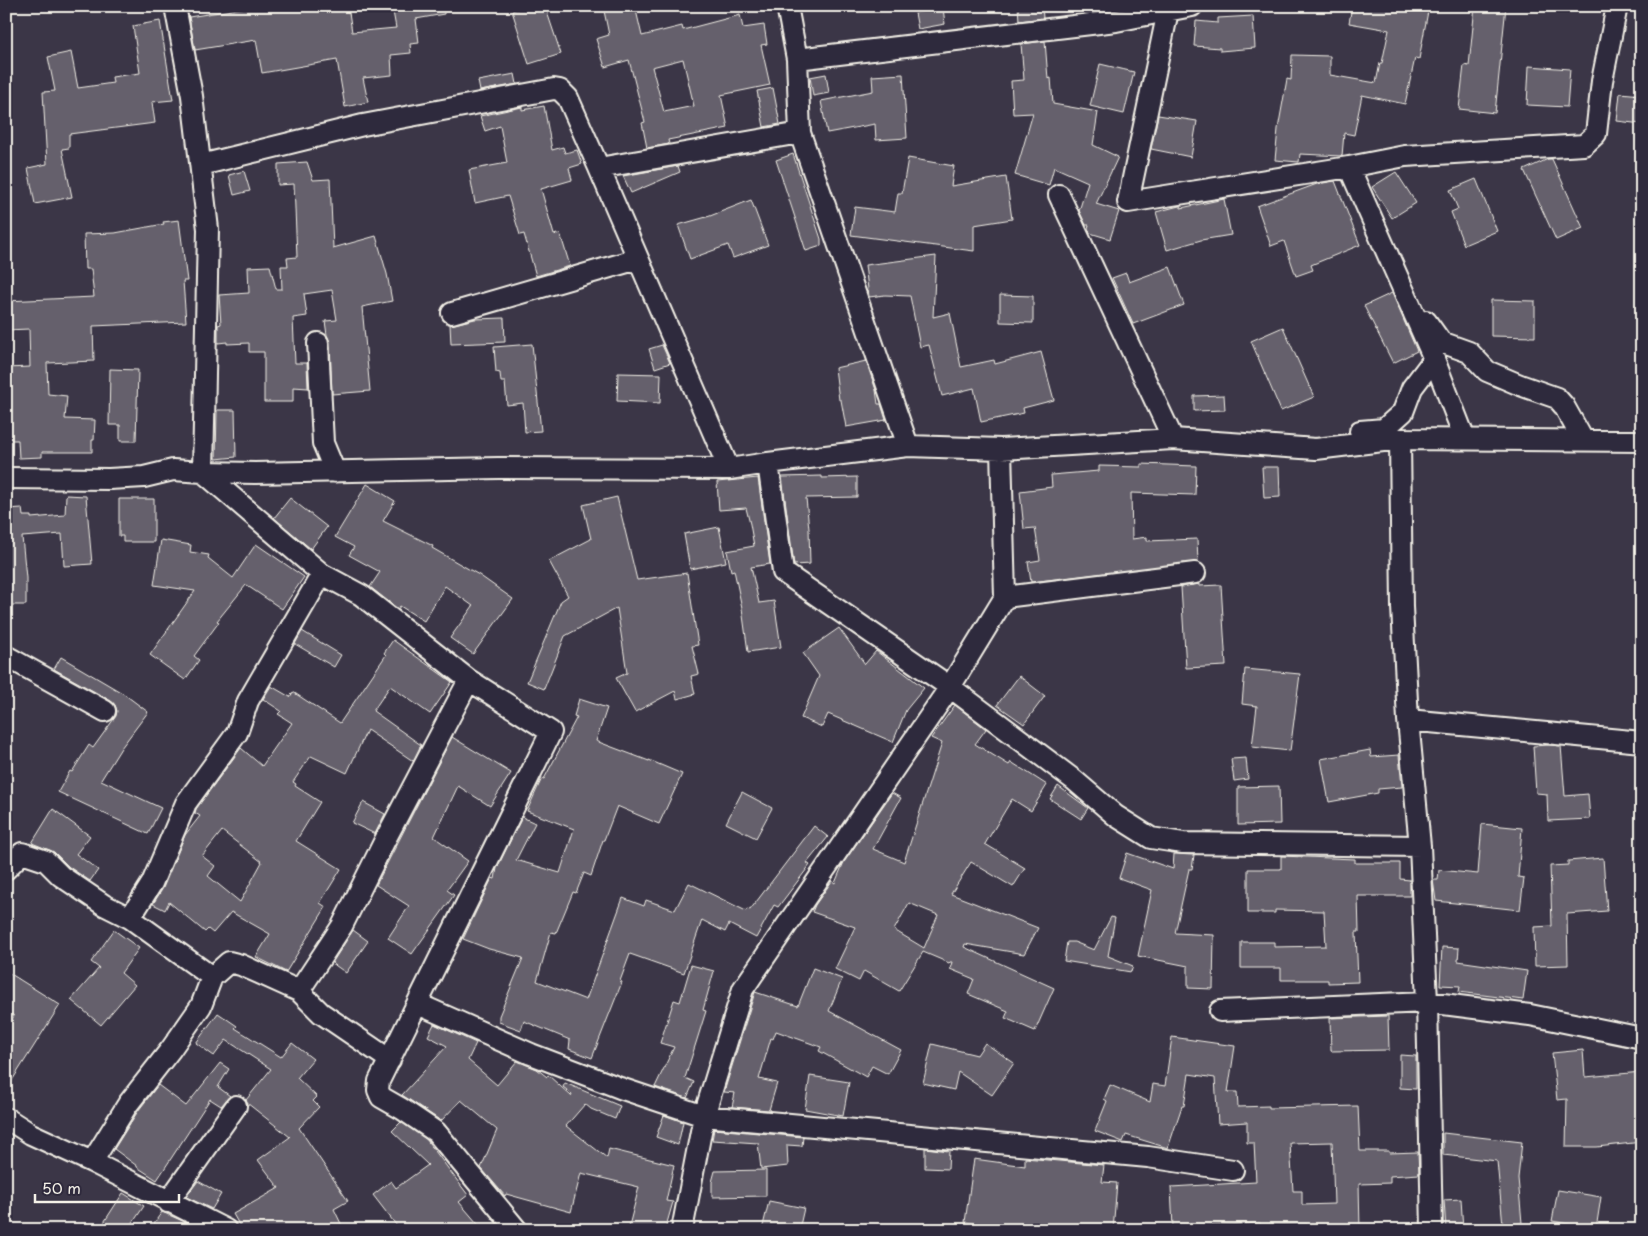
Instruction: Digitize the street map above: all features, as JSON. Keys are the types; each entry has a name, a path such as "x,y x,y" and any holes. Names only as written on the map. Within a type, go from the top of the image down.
{"street":[{"path":"175,6 192,96 208,229 202,472"},
{"path":"788,6 797,59 800,133 908,446"},
{"path":"797,59 1116,21 1168,8 1192,6"},
{"path":"1168,8 1128,202 1349,167 1406,156 1584,145 1596,134 1602,81 1617,6"},
{"path":"201,165 363,125 554,89 560,90 568,98 729,469"},
{"path":"598,168 800,133"},
{"path":"1349,167 1434,359 1464,439"},
{"path":"1059,195 1173,439"},
{"path":"452,313 638,259"},
{"path":"1406,294 1441,342 1469,352 1487,371 1520,386 1557,398 1564,406 1582,440"},
{"path":"318,343 323,443 335,472"},
{"path":"1316,449 1326,438 1384,429 1403,412 1412,388 1434,359"},
{"path":"6,478 109,479 144,477 173,470 202,472 335,472 498,468 729,469 908,446 1001,449 1173,439 1316,449 1400,439 1642,441"},
{"path":"1400,439 1402,607 1408,720 1420,846 1427,1002 1432,1230"},
{"path":"682,1230 704,1116 743,989 950,687 1005,597 1001,449"},
{"path":"768,463 783,572 950,687 1074,780 1116,816 1151,838 1183,843 1420,846"},
{"path":"202,472 322,574 361,595 469,680 551,732 418,1004 378,1081 378,1090 381,1097 436,1132 517,1230"},
{"path":"1005,597 1195,573"},
{"path":"130,918 152,883 186,803 237,733 248,701 322,574"},
{"path":"6,656 105,711"},
{"path":"299,991 342,926 469,680"},
{"path":"1408,720 1642,742"},
{"path":"6,869 22,853 46,861 61,876 104,905 130,918 212,977"},
{"path":"92,1162 128,1104 171,1049 201,1006 212,977 229,962 242,965 299,991 321,1013 390,1060"},
{"path":"1220,1011 1427,1002 1530,1015 1642,1038"},
{"path":"418,1004 531,1054 620,1088 704,1116 1148,1157 1233,1170"},
{"path":"168,1202 236,1106"},
{"path":"6,1118 32,1134 92,1162 226,1230"}],"building":[{"path":"256,6 348,6 352,32 396,28 392,6 444,6 444,14 416,19 419,43 410,44 411,53 391,55 392,75 363,78 368,102 345,107 337,60 262,73 256,40 195,50 189,17"},
{"path":"526,6 545,6 561,54 529,64 512,11"},
{"path":"603,6 635,6 642,36 682,26 683,30 740,15 743,28 764,25 767,44 761,45 770,85 721,95 728,128 668,140 669,144 647,148 642,123 645,122 629,60 605,67 596,39 609,35","holes":["683,59 694,106 664,112 652,67"]},
{"path":"1018,6 1042,6 1043,18 1019,21"},
{"path":"1352,6 1429,6 1419,59 1415,58 1405,104 1362,95 1354,135 1344,133 1342,156 1300,154 1299,162 1275,160 1278,129 1287,79 1291,80 1292,55 1330,56 1330,75 1376,83 1389,30 1349,23"},
{"path":"1475,6 1506,6 1495,113 1459,109 1464,65 1469,66"},
{"path":"943,8 945,24 918,29 915,13"},
{"path":"1253,16 1255,48 1220,51 1220,48 1194,46 1196,21 1218,23 1218,18"},
{"path":"160,21 173,100 152,102 155,123 69,134 69,148 62,149 72,197 35,204 28,168 47,164 43,92 55,91 48,57 71,52 78,88 113,83 112,77 140,73 133,26"},
{"path":"1045,41 1048,79 1051,78 1053,104 1098,112 1093,145 1118,157 1096,204 1119,211 1110,239 1090,233 1089,225 1086,225 1079,211 1088,182 1054,167 1049,185 1015,175 1033,113 1013,114 1011,81 1024,80 1021,44"},
{"path":"1100,64 1134,72 1124,114 1090,106"},
{"path":"1529,66 1570,69 1567,107 1527,105"},
{"path":"515,74 517,84 480,91 478,81"},
{"path":"826,74 829,93 813,96 810,77"},
{"path":"903,74 907,138 876,140 875,124 827,133 821,101 873,91 872,76"},
{"path":"773,88 780,124 764,127 757,91"},
{"path":"1620,93 1642,95 1642,124 1617,121"},
{"path":"544,106 552,150 563,147 565,153 577,150 582,164 569,168 572,180 541,189 554,235 560,233 570,266 536,276 524,234 520,235 508,196 475,203 469,170 507,163 500,126 485,131 480,116 522,107 522,110"},
{"path":"1158,115 1197,121 1191,157 1151,149"},
{"path":"793,154 821,239 821,246 806,251 776,160"},
{"path":"908,158 954,166 951,186 1006,177 1012,219 974,225 974,251 851,235 855,207 895,212 898,193 902,193"},
{"path":"1552,159 1583,228 1556,240 1524,170"},
{"path":"307,162 313,180 330,179 333,248 376,236 387,274 392,301 362,307 370,391 332,394 330,342 325,321 337,320 332,290 304,294 307,316 293,318 295,363 307,363 308,388 293,387 293,402 264,402 264,352 249,352 249,343 218,343 218,325 221,324 219,295 249,293 248,267 270,266 276,289 282,289 281,266 288,266 287,258 297,257 294,184 278,185 278,164"},
{"path":"678,166 680,172 631,193 623,176"},
{"path":"244,171 250,191 234,195 229,175"},
{"path":"1396,172 1416,203 1392,218 1372,187"},
{"path":"1476,179 1497,231 1464,245 1451,212 1458,209 1450,190"},
{"path":"1335,181 1360,245 1311,265 1313,270 1296,276 1284,241 1271,246 1257,206 1317,184"},
{"path":"1224,199 1231,235 1201,240 1167,250 1156,212 1179,206 1181,208"},
{"path":"751,200 768,245 733,258 728,245 690,259 678,225 710,216"},
{"path":"179,220 187,281 183,281 186,322 93,326 94,361 47,363 48,394 67,396 65,419 95,420 92,452 42,452 42,457 19,458 18,440 6,440 6,368 30,367 29,329 6,330 6,301 94,297 91,269 85,269 84,234 115,233"},
{"path":"936,256 933,317 950,313 961,367 994,360 995,364 1041,352 1054,400 1023,408 1024,413 981,422 974,388 942,396 929,345 920,347 910,296 885,295 869,297 865,265"},
{"path":"1170,267 1184,305 1133,324 1112,278 1126,273 1129,282"},
{"path":"1392,293 1417,351 1393,363 1364,306"},
{"path":"1000,295 1033,296 1033,323 1000,322"},
{"path":"1491,300 1535,301 1535,337 1491,336"},
{"path":"504,318 505,342 451,344 450,325 475,319"},
{"path":"1283,327 1314,397 1281,411 1251,341"},
{"path":"532,344 541,431 525,432 523,403 507,405 505,382 501,382 500,373 496,372 494,347"},
{"path":"662,345 670,363 655,368 649,349"},
{"path":"866,361 876,390 878,404 881,404 886,420 846,427 841,400 839,400 835,368"},
{"path":"110,369 138,370 136,441 120,441 120,425 109,425"},
{"path":"618,373 661,374 660,403 617,401"},
{"path":"1224,395 1225,410 1194,411 1194,396"},
{"path":"217,410 235,410 236,457 216,459"},
{"path":"1141,464 1196,466 1195,495 1131,493 1132,539 1147,537 1147,541 1197,539 1198,562 1031,582 1028,562 1040,560 1035,528 1024,529 1020,491 1052,487 1051,475 1099,471 1099,466 1141,467"},
{"path":"1262,467 1279,467 1280,497 1264,498"},
{"path":"822,476 822,478 857,477 857,497 806,498 810,564 794,565 782,477"},
{"path":"758,478 770,564 751,567 759,603 774,601 781,647 748,652 742,608 734,570 731,571 727,551 754,546 750,524 746,508 719,510 717,482"},
{"path":"367,484 395,501 383,521 433,546 432,548 479,575 513,599 473,654 450,638 473,606 445,586 424,621 400,606 398,609 370,587 380,572 349,555 354,547 335,537"},
{"path":"66,495 86,496 92,564 64,566 62,534 22,537 26,578 26,605 6,605 6,509 22,508 23,516 31,516 31,518 65,515"},
{"path":"617,497 637,580 687,573 698,645 692,646 699,674 691,676 695,694 677,699 675,691 635,712 616,678 627,673 617,608 565,636 544,689 527,682 561,601 568,596 549,561 591,539 583,505"},
{"path":"290,498 327,527 311,549 274,518"},
{"path":"119,499 154,499 154,542 123,542 123,536 119,536"},
{"path":"719,527 726,562 690,569 684,534"},
{"path":"161,540 191,545 190,552 209,555 208,558 233,578 256,544 304,577 282,609 246,585 217,621 219,622 194,656 199,660 185,680 150,655 195,591 154,585"},
{"path":"1199,584 1199,586 1221,585 1226,666 1186,668 1181,587"},
{"path":"839,628 865,664 876,651 924,688 906,710 893,742 828,714 822,727 801,718 819,676 803,653"},
{"path":"302,631 341,655 334,667 295,644"},
{"path":"393,640 452,682 430,714 390,686 373,711 421,745 413,761 367,730 347,773 311,756 293,782 296,784 295,786 320,802 296,841 341,869 320,903 326,907 286,972 256,957 270,934 231,912 213,933 208,929 205,932 169,902 165,910 153,904 163,888 185,835 200,816 195,813 196,809 241,748 262,766 292,723 278,714 281,711 263,699 271,686 290,697 293,692 340,723 386,655 384,653","holes":["222,831 262,862 240,902 208,876 215,866 202,856"]},
{"path":"61,657 124,694 148,712 121,748 101,780 161,808 148,834 58,792 70,771 72,772 89,745 93,748 116,716 117,711 111,701 54,669"},
{"path":"1245,669 1300,674 1290,751 1252,747 1257,706 1242,704"},
{"path":"1019,676 1045,696 1024,724 997,705"},
{"path":"579,699 607,708 596,741 682,774 659,824 617,806 591,876 584,873 576,893 573,892 556,933 551,932 537,981 586,1000 623,898 644,906 646,900 675,910 689,883 746,911 747,909 750,910 814,826 828,837 807,863 810,865 778,907 774,905 756,938 729,924 725,932 702,920 684,973 630,954 620,981 622,982 592,1058 569,1049 570,1040 524,1021 521,1030 499,1022 499,1016 523,958 489,949 463,939 492,878 495,879 497,868 522,817 535,823 516,860 560,873 574,829 527,811 542,778 544,779 577,717 574,716"},
{"path":"955,705 986,729 975,744 1009,765 1011,762 1047,785 1031,811 1012,799 985,844 1025,868 1013,887 971,862 951,894 1038,928 1024,954 965,944 964,947 1054,988 1035,1031 1005,1018 1008,1011 968,994 974,979 950,969 952,962 949,963 923,952 899,991 864,971 859,981 835,969 855,927 812,912 832,881 835,883 844,862 892,793 901,798 873,849 904,862 942,743 931,738","holes":["909,903 938,915 924,948 894,930"]},
{"path":"452,737 511,773 490,806 458,786 434,837 468,861 447,890 454,895 412,954 388,938 409,906 376,885"},
{"path":"1533,746 1561,746 1565,796 1588,794 1590,819 1548,821 1547,794 1536,793"},
{"path":"1370,750 1371,757 1399,755 1402,787 1378,789 1378,793 1329,802 1321,759"},
{"path":"1246,758 1248,779 1234,781 1231,759"},
{"path":"1058,786 1088,808 1081,819 1050,799"},
{"path":"1279,786 1280,824 1238,825 1238,787"},
{"path":"742,792 772,808 756,838 726,823"},
{"path":"363,802 385,814 375,834 352,823"},
{"path":"53,809 90,836 76,854 98,870 90,881 69,867 54,852 32,843"},
{"path":"1482,824 1522,828 1518,877 1524,878 1520,910 1436,901 1433,880 1438,880 1439,870 1478,874"},
{"path":"1127,853 1173,869 1174,854 1194,855 1192,869 1189,869 1175,933 1214,935 1213,989 1188,988 1188,966 1138,956 1152,890 1119,878"},
{"path":"1281,856 1355,859 1355,863 1400,863 1400,879 1410,880 1410,896 1358,896 1359,932 1356,932 1358,982 1328,983 1328,980 1281,980 1281,968 1241,968 1241,942 1274,942 1274,947 1326,946 1324,911 1275,910 1275,913 1248,913 1248,869 1281,869"},
{"path":"1603,858 1607,911 1567,914 1568,965 1535,966 1534,927 1552,926 1550,866 1568,865 1568,861"},
{"path":"1111,917 1115,918 1108,956 1133,966 1131,972 1064,961 1067,942 1074,942 1094,950"},
{"path":"114,930 139,948 121,973 135,985 101,1025 71,1000 99,968 91,962"},
{"path":"353,930 368,941 346,973 332,963"},
{"path":"1442,947 1459,948 1458,961 1527,971 1523,1000 1459,992 1460,986 1440,985"},
{"path":"691,965 714,971 703,1010 706,1011 685,1078 694,1082 687,1098 655,1087 674,1047 660,1043 674,1000 680,1002"},
{"path":"813,968 842,979 829,1011 901,1050 888,1074 872,1066 866,1077 819,1051 821,1047 776,1031 773,1039 771,1038 759,1079 777,1083 769,1110 732,1107 735,1093 724,1092 755,992 798,1006"},
{"path":"6,971 60,1005 6,1090 6,1028 14,1016 6,1011"},
{"path":"218,1013 237,1026 235,1028 281,1057 292,1043 313,1059 297,1078 317,1097 313,1101 319,1107 299,1128 348,1201 334,1209 344,1230 242,1230 233,1214 279,1188 258,1160 290,1137 247,1103 246,1100 271,1069 226,1040 214,1056 196,1043"},
{"path":"1388,1016 1389,1050 1331,1051 1330,1018"},
{"path":"434,1024 476,1043 468,1060 497,1085 517,1061 537,1069 547,1077 548,1075 571,1096 572,1094 563,1087 565,1083 620,1106 615,1119 591,1109 585,1104 566,1126 607,1158 609,1149 674,1165 666,1201 673,1202 665,1230 628,1230 639,1187 581,1173 571,1212 506,1194 505,1196 481,1168 497,1130 461,1100 441,1121 402,1095 447,1046 428,1036"},
{"path":"1172,1037 1235,1046 1228,1092 1237,1092 1238,1107 1358,1106 1360,1151 1418,1152 1419,1174 1390,1176 1390,1183 1359,1184 1360,1230 1307,1230 1307,1224 1260,1225 1260,1223 1173,1228 1171,1187 1256,1182 1254,1143 1247,1143 1247,1122 1218,1124 1215,1078 1189,1074 1184,1106 1182,1106 1168,1148 1126,1135 1123,1142 1095,1131 1107,1101 1104,1099 1110,1085 1150,1102 1153,1084 1165,1086","holes":["1332,1142 1334,1204 1302,1205 1302,1191 1293,1191 1290,1143"]},
{"path":"985,1043 1014,1063 992,1095 958,1072 954,1090 923,1083 932,1044 977,1055"},
{"path":"1583,1050 1585,1077 1642,1072 1642,1142 1597,1147 1566,1147 1567,1099 1557,1100 1552,1053"},
{"path":"1400,1055 1416,1056 1416,1089 1400,1088"},
{"path":"220,1063 229,1069 218,1087 230,1096 221,1106 210,1099 157,1180 114,1149 138,1111 158,1085 186,1106"},
{"path":"810,1076 849,1082 843,1116 805,1109"},
{"path":"664,1115 683,1122 678,1145 656,1137"},
{"path":"401,1122 426,1139 468,1195 459,1202 483,1230 400,1230 373,1195 391,1181 396,1188 428,1165 392,1131"},
{"path":"714,1129 803,1137 802,1146 787,1145 788,1166 761,1169 758,1143 712,1140"},
{"path":"1443,1133 1522,1142 1518,1178 1522,1223 1503,1225 1497,1161 1443,1155"},
{"path":"925,1148 949,1151 948,1169 925,1168"},
{"path":"1025,1158 1104,1165 1102,1182 1117,1183 1113,1230 1046,1230 1019,1227 1018,1230 1002,1230 1002,1227 965,1222 974,1159 1025,1166"},
{"path":"766,1170 766,1196 712,1197 712,1182 715,1171"},
{"path":"198,1181 221,1194 212,1209 186,1197"},
{"path":"1558,1190 1601,1197 1596,1229 1552,1221"},
{"path":"123,1193 144,1206 128,1230 99,1230"},
{"path":"1461,1199 1463,1230 1446,1230 1444,1200"},
{"path":"769,1201 804,1208 799,1230 762,1230"},
{"path":"162,1212 185,1222 184,1224 194,1230 162,1230 154,1223"}]}
